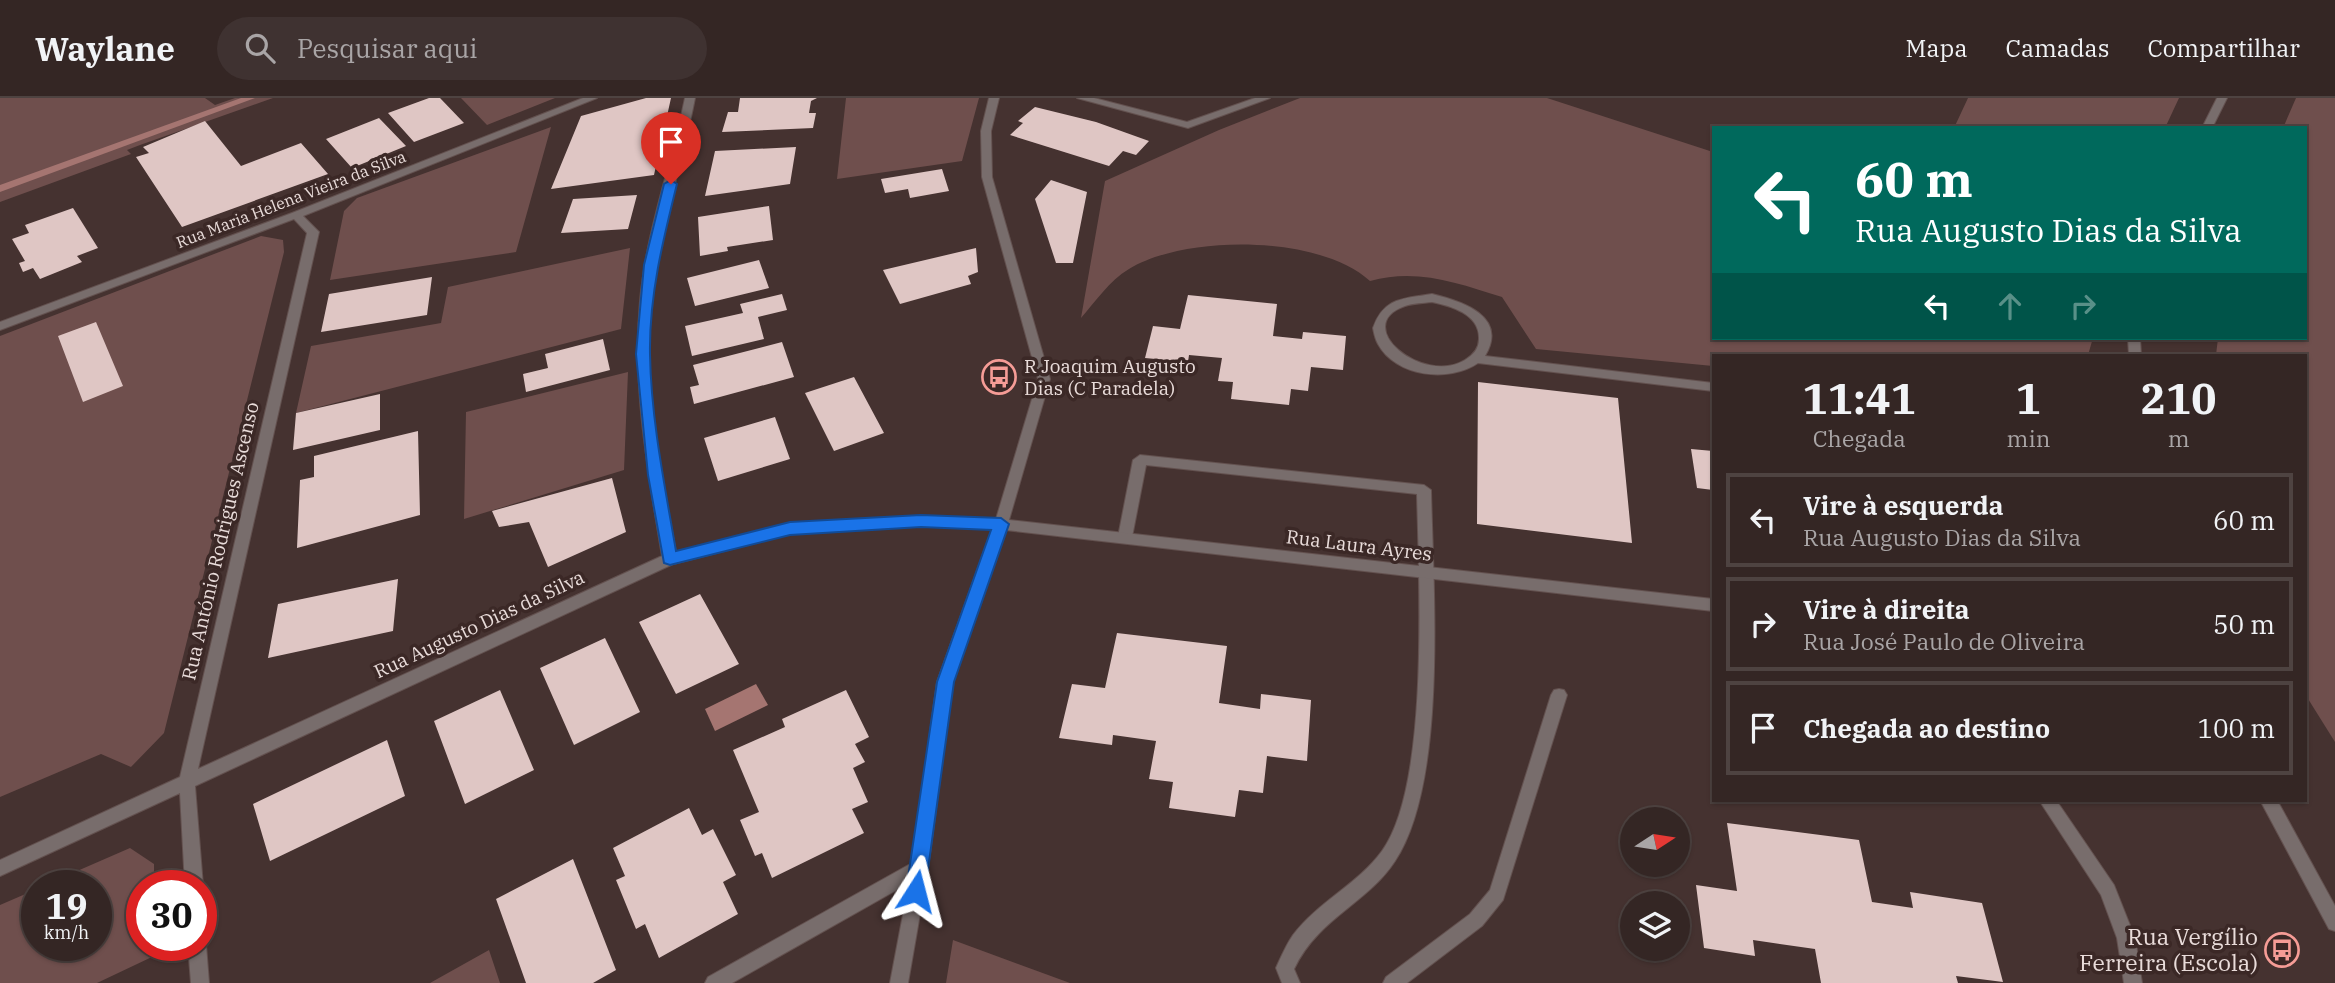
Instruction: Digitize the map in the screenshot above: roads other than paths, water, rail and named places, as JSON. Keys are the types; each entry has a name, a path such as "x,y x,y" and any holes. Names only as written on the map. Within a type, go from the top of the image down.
{"street":[{"name":"Rua Maria Helena Vieira da Silva","path":"0,326 296,215 592,98"},
{"path":"670,559 655,475 643,354 650,265 690,98"},
{"path":"900,983 920,869 946,682 1001,524 1044,379 988,177 986,131 994,98"},
{"path":"1082,98 1188,125 1265,98"},
{"path":"2208,126 2222,98"},
{"name":"Rua António Rodrigues Ascenso","path":"193,870 187,781 313,232 296,215"},
{"path":"1477,359 1486,348 1487,335 1481,322 1469,310 1452,302 1413,299 1396,304 1384,313 1378,325 1379,338 1387,351 1403,362 1422,368 1443,370 1461,367 1477,359 1712,387"},
{"path":"1125,537 1140,460 1424,490 1425,572 1419,772 1408,816 1391,855 1300,940 1285,968 1291,983"},
{"name":"Rua Augusto Dias da Silva","path":"0,868 670,559 790,528 921,521 1001,524"},
{"name":"Rua Laura Ayres","path":"1001,524 1712,605"},
{"path":"1392,983 1476,920 1497,894 1559,695"},
{"path":"2048,802 2108,891 2126,938 2133,983"},
{"path":"2269,802 2335,923"},
{"path":"714,983 920,869"},
{"path":"198,961 200,983"}],"waterway":[{"path":"0,189 250,98"}],"place":[{"name":"R Joaquim Augusto Dias (C Paradela)","path":"999,377"},
{"name":"Rua Vergílio Ferreira (Escola)","path":"2282,950"}]}
